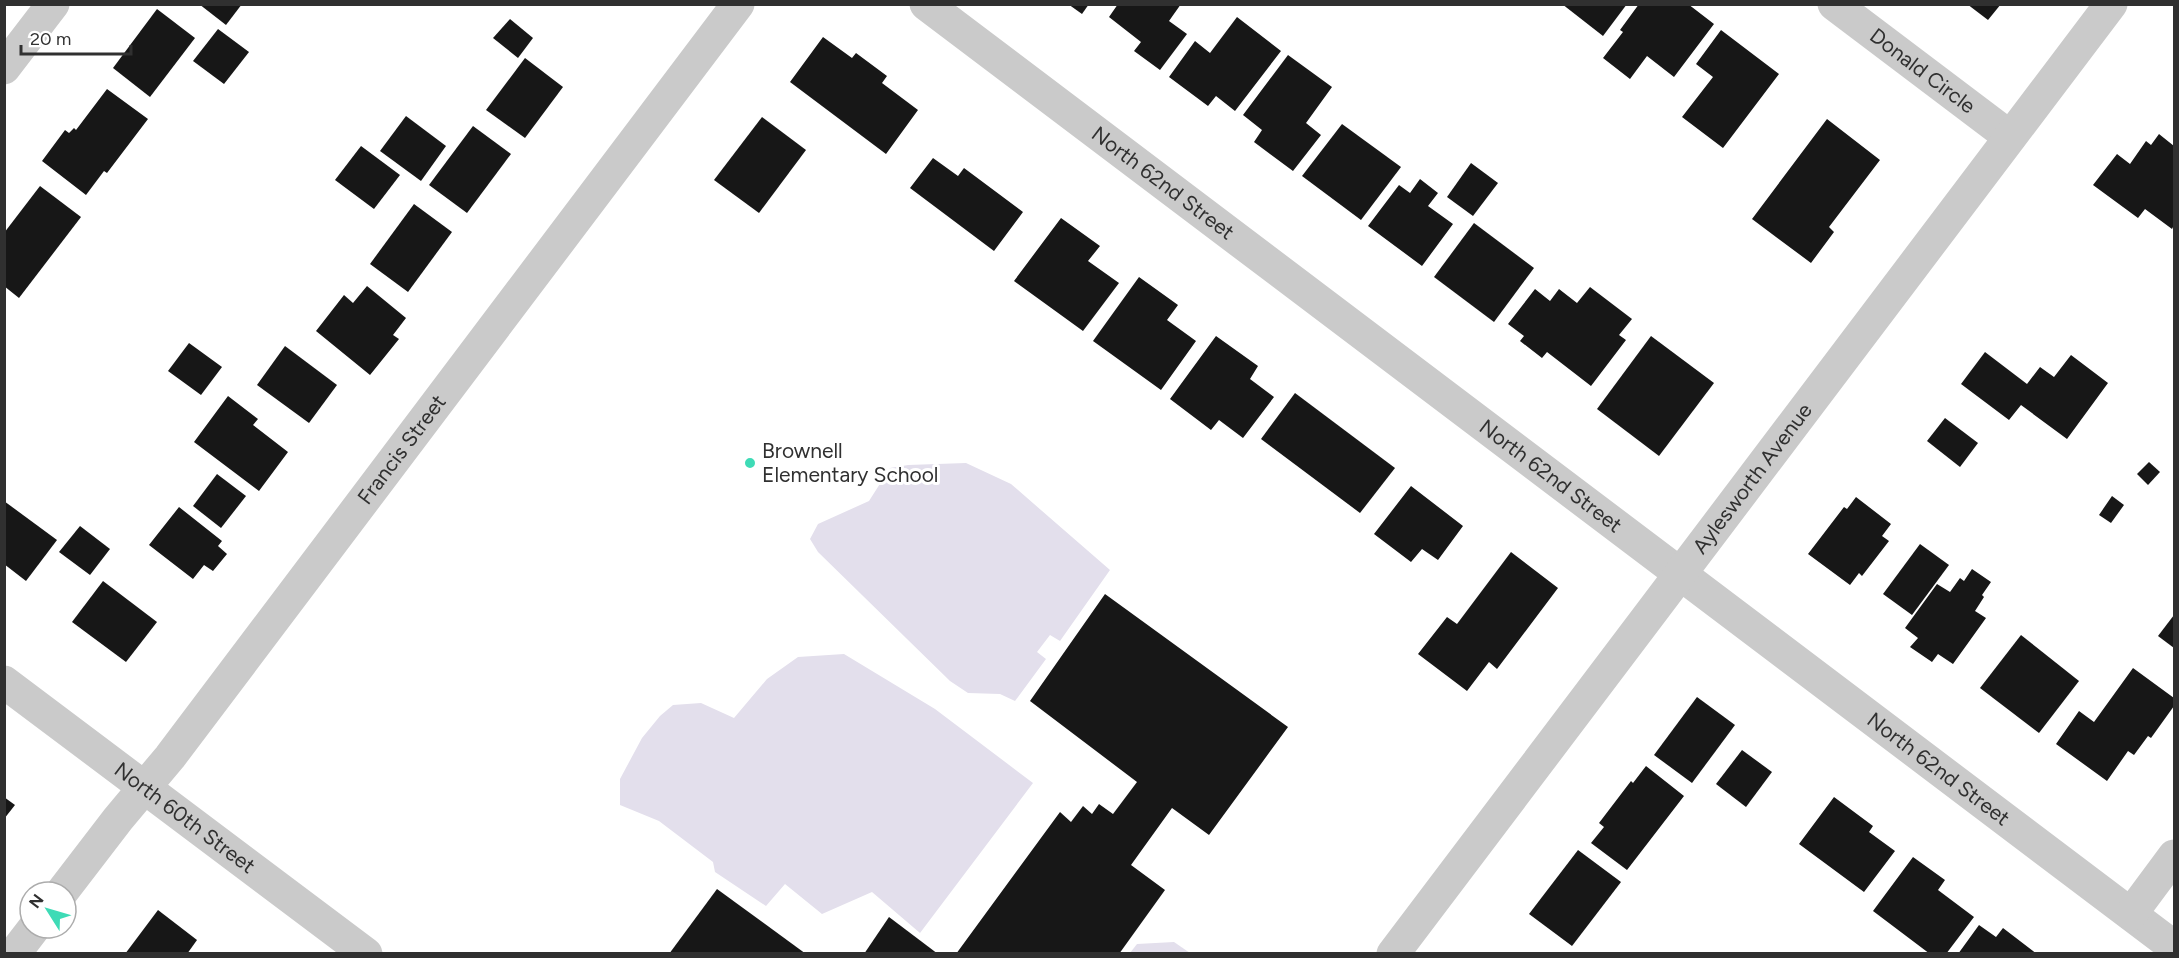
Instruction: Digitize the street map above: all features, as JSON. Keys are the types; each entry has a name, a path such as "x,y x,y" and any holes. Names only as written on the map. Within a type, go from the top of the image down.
{"street":[{"path":"4,68 53,4"},
{"name":"Francis Street","path":"71,880 177,747 738,4"},
{"name":"North 62nd Street","path":"926,4 2175,947"},
{"name":"Donald Circle","path":"1834,4 2010,137"},
{"name":"Aylesworth Avenue","path":"1394,954 2111,4"},
{"name":"North 60th Street","path":"4,682 366,954"},
{"path":"2131,914 2175,856"},
{"path":"14,954 25,940"}],"shaded area":[{"path":"966,463 1011,484 1110,570 1060,641 1050,635 1037,652 1046,659 1015,701 1000,694 968,693 950,681 818,552 810,539 818,524 869,501 890,468 908,465"},
{"path":"844,654 935,709 1033,783 920,933 872,892 822,914 785,884 766,906 715,872 713,862 659,821 620,805 620,779 642,738 660,716 673,705 701,703 734,718 767,679 798,657"},
{"path":"1174,942 1190,953 1130,953 1137,944"}],"building":[{"path":"199,4 242,4 226,25"},
{"path":"1068,4 1089,4 1082,14"},
{"path":"1118,4 1181,4 1169,21 1187,34 1160,70 1134,51 1141,42 1109,17"},
{"path":"1562,4 1627,4 1603,36"},
{"path":"1639,4 1688,4 1714,24 1674,77 1647,56 1630,79 1603,58 1623,32 1620,30"},
{"path":"1967,4 2001,4 1988,20"},
{"path":"157,9 195,38 150,97 113,68"},
{"path":"1237,17 1281,51 1235,111 1216,96 1208,106 1169,77 1195,41 1210,53"},
{"path":"510,19 533,38 518,58 493,38"},
{"path":"218,29 249,52 224,84 193,61"},
{"path":"1721,30 1779,74 1723,148 1682,117 1713,77 1696,64"},
{"path":"823,37 852,58 856,53 887,76 882,83 918,110 886,154 790,82"},
{"path":"1288,55 1332,87 1306,123 1321,135 1293,171 1254,142 1262,130 1243,115"},
{"path":"525,58 563,87 525,138 486,110"},
{"path":"107,89 148,119 107,173 104,171 86,195 42,161 65,130 69,133 74,128 76,130"},
{"path":"406,116 446,146 421,181 380,151"},
{"path":"762,117 806,150 759,213 714,180"},
{"path":"1827,119 1880,160 1829,227 1834,232 1811,263 1752,219"},
{"path":"1342,124 1401,167 1361,220 1302,176"},
{"path":"473,126 511,154 467,213 429,185"},
{"path":"2159,134 2174,146 2174,225 2172,229 2145,209 2138,218 2093,185 2117,154 2130,164 2146,141 2151,145"},
{"path":"361,146 400,175 374,209 335,180"},
{"path":"933,158 958,176 964,168 1023,212 994,251 910,188"},
{"path":"1471,163 1498,183 1473,216 1447,197"},
{"path":"1420,179 1438,193 1428,206 1453,224 1422,266 1368,226 1399,185 1410,193"},
{"path":"40,186 81,217 19,298 4,286 4,233"},
{"path":"414,204 452,232 408,292 370,264"},
{"path":"1061,218 1100,246 1088,261 1119,283 1083,331 1014,281"},
{"path":"1474,223 1534,268 1494,322 1434,277"},
{"path":"1139,277 1178,305 1167,320 1196,341 1161,390 1093,341"},
{"path":"367,286 406,318 393,335 399,339 370,375 316,331 344,295 353,303"},
{"path":"1590,287 1632,319 1619,335 1626,340 1591,386 1547,352 1542,358 1520,341 1524,336 1508,324 1535,289 1550,301 1559,289 1577,303"},
{"path":"1216,336 1258,366 1250,379 1274,397 1243,438 1219,420 1211,430 1170,399"},
{"path":"1651,336 1714,383 1659,456 1597,409"},
{"path":"189,343 222,367 201,395 168,371"},
{"path":"285,346 337,385 309,423 257,385"},
{"path":"1985,352 2027,384 2040,367 2054,377 2071,355 2108,383 2067,439 2021,405 2009,420 1961,384"},
{"path":"1295,393 1395,468 1360,513 1261,439"},
{"path":"228,396 258,419 253,425 288,452 259,491 194,442"},
{"path":"1945,418 1978,443 1960,467 1927,441"},
{"path":"2149,462 2160,472 2148,485 2137,474"},
{"path":"217,474 246,496 221,528 193,506"},
{"path":"1411,486 1463,526 1438,560 1422,549 1411,562 1374,534"},
{"path":"2112,496 2124,505 2111,523 2099,515"},
{"path":"1856,497 1891,524 1882,536 1889,541 1862,576 1859,573 1850,585 1808,554 1844,507 1847,509"},
{"path":"4,501 57,540 26,581 4,564"},
{"path":"179,507 222,541 218,546 227,554 213,571 204,565 193,579 149,545"},
{"path":"80,526 110,549 90,575 59,552"},
{"path":"1920,544 1949,565 1912,615 1883,594"},
{"path":"1511,552 1558,588 1497,669 1489,662 1467,691 1418,654 1447,617 1457,624"},
{"path":"1972,569 1991,582 1975,611 1986,618 1953,664 1938,654 1932,662 1910,647 1918,638 1905,628 1937,584 1950,592 1960,578 1964,581"},
{"path":"103,581 157,622 126,662 72,622"},
{"path":"1105,594 1288,727 1209,835 1172,808 1131,865 1165,890 1119,954 956,954 1060,812 1071,822 1083,806 1092,814 1099,804 1113,814 1137,782 1030,701"},
{"path":"2174,615 2174,648 2158,636"},
{"path":"2021,635 2079,681 2039,733 1980,688"},
{"path":"2133,668 2174,698 2174,706 2151,738 2148,736 2134,755 2128,751 2107,781 2056,744 2079,711 2094,722"},
{"path":"1697,697 1735,725 1692,783 1654,755"},
{"path":"1742,750 1772,772 1746,807 1716,784"},
{"path":"1646,766 1684,796 1627,870 1591,843 1604,827 1599,823 1631,781 1633,783"},
{"path":"4,797 15,805 4,819"},
{"path":"1834,797 1873,826 1869,832 1895,851 1864,892 1799,844"},
{"path":"1578,850 1621,882 1572,946 1529,914"},
{"path":"1913,857 1945,880 1938,890 1974,917 1946,954 1930,954 1873,911"},
{"path":"717,889 806,954 669,954"},
{"path":"158,910 197,940 187,954 125,954"},
{"path":"889,917 938,954 864,954"},
{"path":"1979,925 1996,937 2003,928 2037,954 1958,954"}],"place":[{"name":"Brownell Elementary School","path":"750,463"}]}
